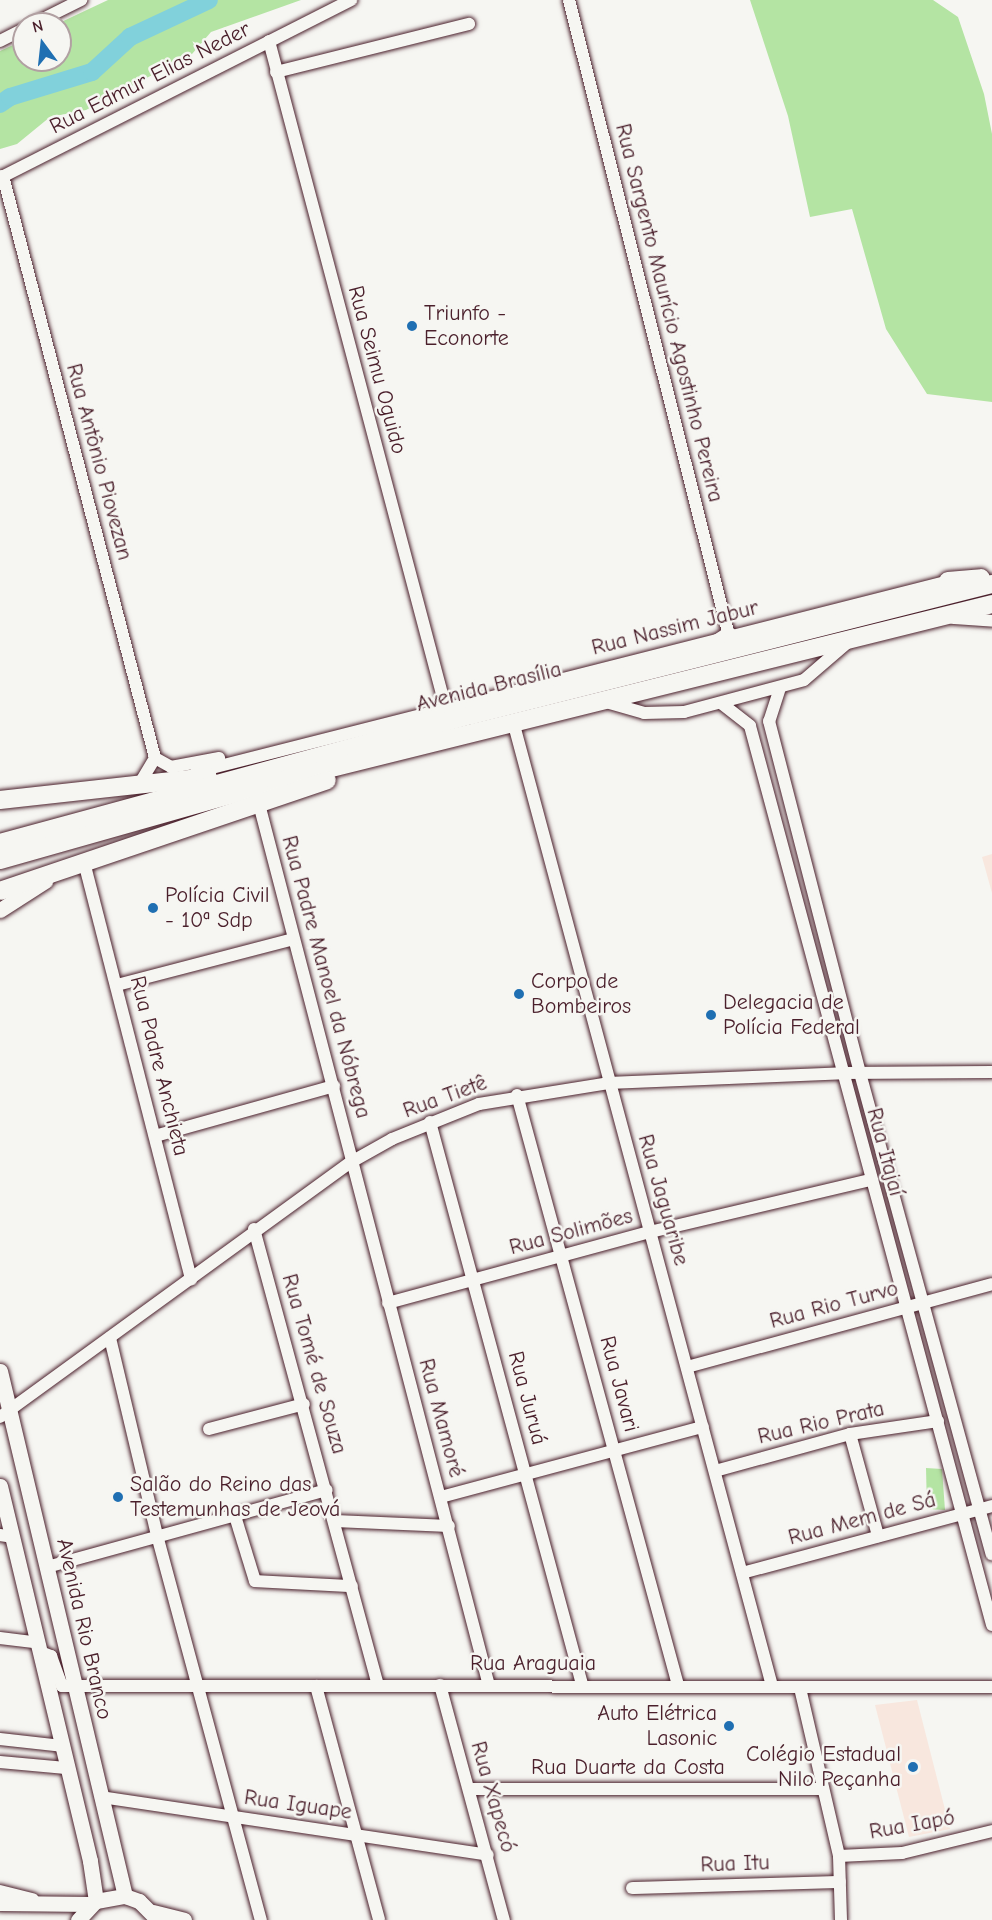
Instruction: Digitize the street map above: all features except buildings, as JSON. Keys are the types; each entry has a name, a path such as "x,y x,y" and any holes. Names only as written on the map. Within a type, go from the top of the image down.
{"highway":[{"path":"948,581 992,577"},
{"name":"Avenida Brasília","path":"0,843 472,714 681,665 992,584"},
{"name":"Avenida Brasília","path":"0,860 256,787 848,642 992,604"},
{"path":"681,665 729,636"},
{"path":"0,891 431,745"},
{"path":"0,801 140,783 254,773"}],"main road":[{"path":"0,910 80,863"},
{"name":"Avenida Rio Branco","path":"0,1371 4,1412 47,1567 125,1896"},
{"path":"0,1486 6,1536 39,1647 90,1861 94,1903 78,1920"},
{"path":"0,1904 40,1901 94,1903 125,1896 155,1916 184,1920"}],"street":[{"path":"57,12 81,0"},
{"name":"Rua Edmur Elias Neder","path":"1,177 351,0"},
{"name":"Rua Sargento Maurício Agostinho Pereira","path":"569,0 729,636"},
{"path":"276,72 469,24"},
{"name":"Rua Seimu Oguido","path":"269,41 446,709"},
{"name":"Rua Antônio Piovezan","path":"1,177 155,758"},
{"name":"Rua Nassim Jabur","path":"160,781 992,570"},
{"path":"940,617 992,621"},
{"path":"605,701 644,713 666,715 721,703 780,688 815,673 848,642"},
{"path":"721,703 750,726 769,721 780,688"},
{"name":"Rua Itajaí","path":"769,721 860,1073 986,1508 992,1554"},
{"name":"Rua Jaguaribe","path":"514,725 608,1083 704,1427 772,1686"},
{"name":"Rua Itajaí","path":"750,726 870,1179 992,1625"},
{"path":"140,783 155,758 171,767 221,758 239,761"},
{"name":"Rua Padre Manoel da Nóbrega","path":"259,804 353,1161"},
{"name":"Rua Padre Anchieta","path":"80,863 117,985 191,1280"},
{"path":"117,985 293,939"},
{"name":"Rua Tietê","path":"4,1412 191,1280 254,1229 353,1161 430,1122 517,1095 608,1083 843,1073 992,1072"},
{"path":"155,1136 334,1086"},
{"name":"Rua Javari","path":"517,1095 678,1685"},
{"name":"Rua Juruá","path":"430,1122 582,1684"},
{"name":"Rua Mamoré","path":"353,1161 489,1686"},
{"name":"Rua Solimões","path":"388,1303 473,1279 562,1258 650,1232 870,1179"},
{"name":"Rua Tomé de Souza","path":"254,1229 304,1404 378,1684"},
{"name":"Rua Rio Turvo","path":"687,1367 992,1284"},
{"path":"110,1338 159,1539 201,1686 232,1817 261,1920"},
{"path":"209,1429 304,1404"},
{"name":"Rua Rio Prata","path":"715,1471 850,1434 938,1421"},
{"path":"441,1497 704,1427"},
{"path":"850,1434 878,1536"},
{"path":"47,1567 159,1539 327,1490"},
{"name":"Rua Mem de Sá","path":"742,1573 986,1508"},
{"path":"235,1516 255,1581 352,1586"},
{"path":"335,1521 449,1526"},
{"path":"0,1638 39,1647 51,1656 60,1685 74,1685"},
{"name":"Rua Araguaia","path":"74,1685 489,1686 582,1684 800,1688 992,1687"},
{"name":"Rua Xapecó","path":"440,1685 504,1920"},
{"path":"316,1686 379,1920"},
{"path":"800,1688 839,1856 841,1920"},
{"path":"0,1739 62,1746"},
{"path":"0,1762 66,1768"},
{"name":"Rua Duarte da Costa","path":"469,1789 823,1789"},
{"name":"Rua Iguape","path":"101,1797 488,1855"},
{"name":"Rua Iapó","path":"839,1856 902,1853 992,1831"},
{"name":"Rua Itu","path":"632,1888 840,1882"},
{"path":"0,1891 40,1901"}],"shaded area":[{"path":"992,854 992,893 982,857"},
{"name":"Colégio Estadual Nilo Peçanha","path":"917,1700 950,1829 909,1837 875,1705"}],"green space":[{"path":"108,0 301,0 211,32 192,54 86,110 50,117 17,144 0,149 0,51 12,46 12,72 72,72 72,17"},
{"path":"750,0 933,0 958,17 984,94 992,134 992,402 927,394 886,329 852,209 810,217 788,116"},
{"path":"926,1468 942,1469 945,1510 927,1509"}],"waterway":[{"path":"0,104 10,97 92,72 130,37 209,0"}],"place":[{"name":"Triunfo - Econorte","path":"412,326"},
{"name":"Polícia Civil - 10ª Sdp","path":"153,908"},
{"name":"Corpo de Bombeiros","path":"519,994"},
{"name":"Delegacia de Polícia Federal","path":"711,1015"},
{"name":"Salão do Reino das Testemunhas de Jeová","path":"118,1497"},
{"name":"Auto Elétrica Lasonic","path":"729,1726"},
{"name":"Colégio Estadual Nilo Peçanha","path":"913,1767"}]}
